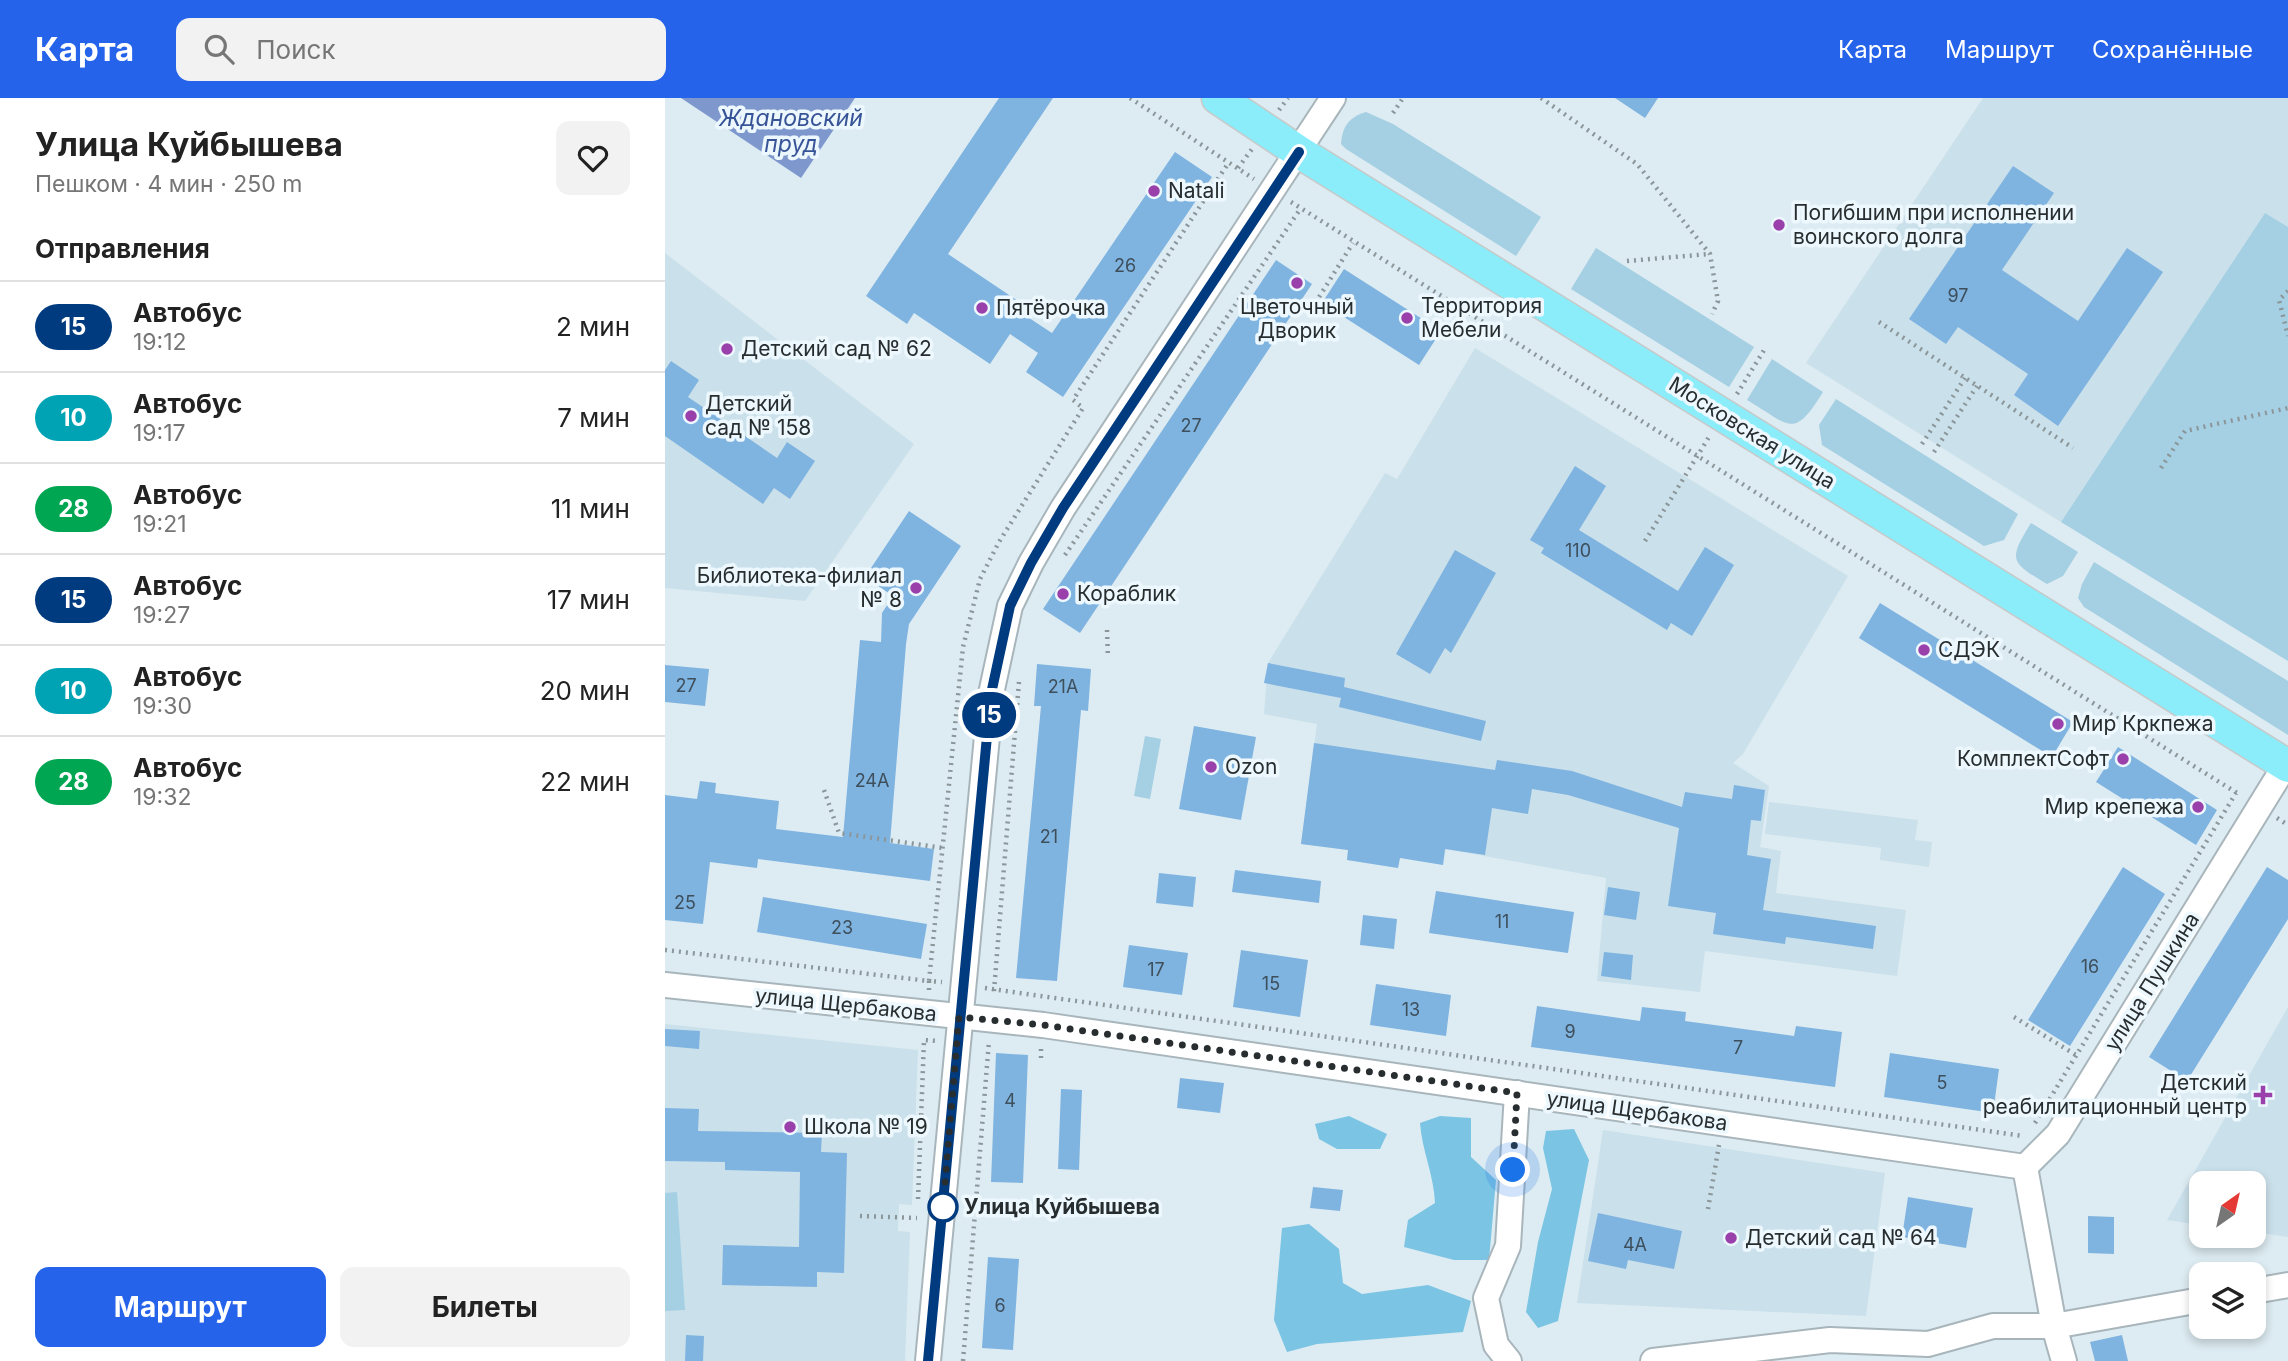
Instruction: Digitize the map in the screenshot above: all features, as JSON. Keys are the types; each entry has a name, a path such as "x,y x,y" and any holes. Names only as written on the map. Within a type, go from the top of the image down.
{"main road":[{"name":"Московская улица","path":"1218,98 1299,152 2287,765"}],"street":[{"path":"928,1361 991,694 1010,606 1063,508 1333,98"},
{"name":"улица Пушкина","path":"2025,1167 2058,1134 2287,765"},
{"name":"улица Щербакова","path":"665,985 991,1020 2025,1167"},
{"path":"1509,1361 1496,1345 1486,1298 1508,1246 1517,1093"},
{"path":"2025,1167 2054,1326 2064,1361"},
{"path":"2266,1289 2288,1285"},
{"path":"1653,1361 1830,1340 1928,1344 1993,1326 2054,1326 2189,1302"}],"path":[{"path":"1130,98 1353,243 2288,825"},
{"path":"1393,113 1403,98"},
{"path":"1541,98 1637,164 1710,254 1717,301 1712,314"},
{"path":"1064,556 1301,208"},
{"path":"1311,316 1314,305 1353,243"},
{"path":"1627,261 1710,254"},
{"path":"2288,291 2279,300 2288,336"},
{"path":"1879,323 2073,448"},
{"path":"1645,541 1766,347"},
{"path":"1922,444 1965,378"},
{"path":"1934,452 1977,386"},
{"path":"2161,468 2185,431 2288,408"},
{"path":"1107,630 1108,658"},
{"path":"963,1361 1019,679"},
{"path":"824,790 839,832 943,848"},
{"path":"2034,1125 2236,793"},
{"path":"929,981 2027,1136"},
{"path":"2014,1017 2076,1055"},
{"path":"1709,1209 1728,1093"},
{"path":"860,1216 917,1218"}],"shaded area":[{"path":"1983,98 2288,98 2288,227 2265,213 2061,522 1806,363"},
{"path":"1366,112 1393,124 1541,217 1516,256 1346,149 1341,144 1345,128 1351,120"},
{"path":"2265,213 2288,227 2288,661 2061,522"},
{"path":"1596,248 1754,347 1729,387 1571,289"},
{"name":"Детский сад № 62","path":"665,253 914,444 805,601 665,588"},
{"path":"1475,348 1848,576 1743,754 1733,763 1769,786 1760,847 1781,851 1776,893 1906,910 1897,976 1705,951 1700,992 1597,981 1606,878 1446,849 1443,865 1400,856 1398,868 1347,860 1348,850 1301,844 1317,724 1264,714 1268,663 1385,473 1397,479"},
{"path":"1772,359 1823,392 1805,417 1797,423 1782,421 1747,400"},
{"path":"1836,399 2018,514 2004,540 1984,546 1822,445 1819,425"},
{"path":"2031,523 2078,552 2063,576 2047,584 2020,565 2017,559 2019,545"},
{"path":"2094,562 2288,681 2288,735 2084,607 2078,598"},
{"path":"1145,736 1161,739 1150,799 1134,796"},
{"path":"1769,802 1918,820 1915,840 1932,842 1929,867 1880,860 1881,848 1765,834"},
{"name":"Детский реабилитационный центр","path":"2288,1007 2288,1237 2266,1234 2266,1171 2195,1171"},
{"name":"Школа № 19","path":"665,1024 918,1050 912,1205 899,1204 898,1231 910,1232 905,1361 665,1361"},
{"path":"1349,1116 1387,1134 1380,1149 1337,1149 1319,1139 1315,1124"},
{"path":"1440,1116 1471,1118 1471,1157 1496,1180 1489,1260 1454,1260 1404,1247 1408,1220 1435,1203 1420,1123"},
{"path":"1574,1129 1589,1160 1558,1321 1538,1328 1526,1312 1538,1242 1552,1189 1543,1148 1546,1131"},
{"name":"Детский сад № 64","path":"1603,1130 1885,1173 1866,1316 1577,1303"},
{"name":"Детский реабилитационный центр","path":"2189,1181 2189,1223 2167,1220"},
{"path":"677,1192 685,1310 665,1311 665,1193"},
{"path":"1309,1224 1339,1249 1343,1283 1362,1294 1428,1285 1471,1301 1463,1332 1317,1344 1287,1352 1274,1320 1282,1228"}],"water":[{"name":"Ждановский пруд","path":"681,98 855,98 801,178"}],"building":[{"path":"999,98 1053,98 948,254 1027,307 1023,314 1052,333 1175,152 1212,177 1063,397 1026,372 1038,353 1010,334 990,364 914,313 907,324 866,296"},
{"path":"1615,98 1658,98 1645,118"},
{"path":"2013,166 2054,193 2002,270 2078,321 2127,248 2163,272 2058,426 2014,395 2028,374 1958,327 1946,344 1909,319"},
{"path":"1276,260 1312,284 1080,633 1043,609"},
{"path":"1344,269 1441,331 1419,365 1322,303"},
{"name":"Детский сад № 158","path":"671,361 699,380 688,397 777,458 787,442 815,461 790,499 774,488 763,504 665,436 665,370"},
{"path":"1575,466 1606,486 1579,530 1678,591 1705,547 1734,565 1692,636 1671,623 1667,630 1541,553 1544,548 1530,540"},
{"path":"909,511 961,546 909,624 906,644 890,843 934,849 930,881 758,859 757,868 710,862 703,924 665,920 665,795 697,799 700,781 716,783 715,793 779,801 776,829 843,837 860,640 881,642 882,613 893,596 865,577"},
{"path":"1455,550 1496,573 1451,653 1445,648 1430,674 1396,654"},
{"path":"1880,603 2073,722 2052,757 1859,638"},
{"path":"1268,663 1345,678 1344,687 1486,721 1481,741 1339,707 1341,698 1264,683"},
{"path":"1037,664 1091,669 1088,711 1081,710 1057,981 1016,978 1041,706 1034,706"},
{"path":"665,665 709,669 705,706 665,702"},
{"path":"1194,726 1256,737 1241,820 1179,809"},
{"path":"1314,743 1495,770 1497,760 1572,771 1682,807 1685,792 1732,799 1734,785 1765,790 1761,821 1751,820 1747,855 1771,859 1763,910 1876,926 1873,949 1786,937 1785,944 1713,934 1716,913 1668,906 1679,828 1568,795 1532,789 1528,814 1492,808 1485,855 1445,849 1443,865 1400,858 1398,868 1347,860 1348,850 1301,844"},
{"path":"2118,747 2217,810 2196,845 2096,782"},
{"path":"2123,867 2165,894 2070,1046 2028,1020"},
{"path":"2267,867 2288,880 2288,919 2187,1081 2149,1057"},
{"path":"1235,870 1321,881 1319,903 1232,892"},
{"path":"1159,873 1196,877 1193,907 1156,903"},
{"path":"1608,887 1640,892 1636,920 1604,915"},
{"path":"1436,891 1574,912 1568,953 1429,933"},
{"path":"763,897 927,924 921,959 757,932"},
{"path":"1363,915 1397,919 1394,949 1360,945"},
{"path":"1129,945 1188,953 1182,995 1123,987"},
{"path":"1241,950 1308,960 1300,1017 1233,1007"},
{"path":"1604,952 1633,955 1631,980 1601,976"},
{"path":"1376,984 1451,995 1446,1036 1370,1025"},
{"path":"1537,1006 1640,1021 1642,1007 1686,1012 1685,1021 1794,1036 1796,1026 1842,1032 1835,1087 1531,1047"},
{"path":"665,1029 700,1031 699,1049 665,1046"},
{"path":"996,1053 1028,1055 1023,1183 991,1182"},
{"path":"1890,1053 1999,1069 1993,1113 1884,1097"},
{"path":"1180,1078 1224,1083 1220,1113 1177,1108"},
{"path":"1061,1089 1082,1090 1079,1170 1058,1169"},
{"path":"665,1108 699,1109 698,1131 822,1133 821,1152 847,1153 844,1273 817,1272 817,1287 722,1285 723,1245 799,1247 800,1172 725,1170 725,1162 665,1161"},
{"path":"1313,1187 1343,1190 1340,1211 1310,1208"},
{"path":"1908,1197 1973,1208 1966,1248 1902,1237"},
{"path":"1598,1213 1682,1231 1674,1269 1628,1260 1626,1269 1588,1261"},
{"path":"2088,1216 2114,1217 2114,1254 2088,1253"},
{"path":"988,1257 1019,1259 1013,1350 982,1348"},
{"path":"686,1335 704,1336 703,1361 685,1361"},
{"path":"2122,1335 2128,1361 2095,1361 2090,1342"}],"bus line":[{"name":"15","path":"928,1361 956,1041 991,694 1010,606 1063,508 1299,152"}],"place":[{"name":"Natali","path":"1154,191"},
{"name":"Погибшим при исполнении воинского долга","path":"1779,225"},
{"name":"Цветочный Дворик","path":"1297,283"},
{"name":"Пятёрочка","path":"982,308"},
{"name":"Территория Мебели","path":"1407,318"},
{"name":"Детский сад № 62","path":"727,349"},
{"name":"Детский сад № 158","path":"691,416"},
{"name":"Библиотека-филиал № 8","path":"916,588"},
{"name":"Кораблик","path":"1063,594"},
{"name":"СДЭК","path":"1924,650"},
{"name":"Мир Кркпежа","path":"2058,724"},
{"name":"КомплектСофт","path":"2123,759"},
{"name":"Ozon","path":"1211,767"},
{"name":"Мир крепежа","path":"2198,807"},
{"name":"Детский реабилитационный центр","path":"2263,1095"},
{"name":"Школа № 19","path":"790,1127"},
{"name":"Улица Куйбышева","path":"943,1207"},
{"name":"Детский сад № 64","path":"1731,1238"}],"route":[{"path":"943,1207 959,1017 1043,1025 1517,1093 1513,1170"}]}
